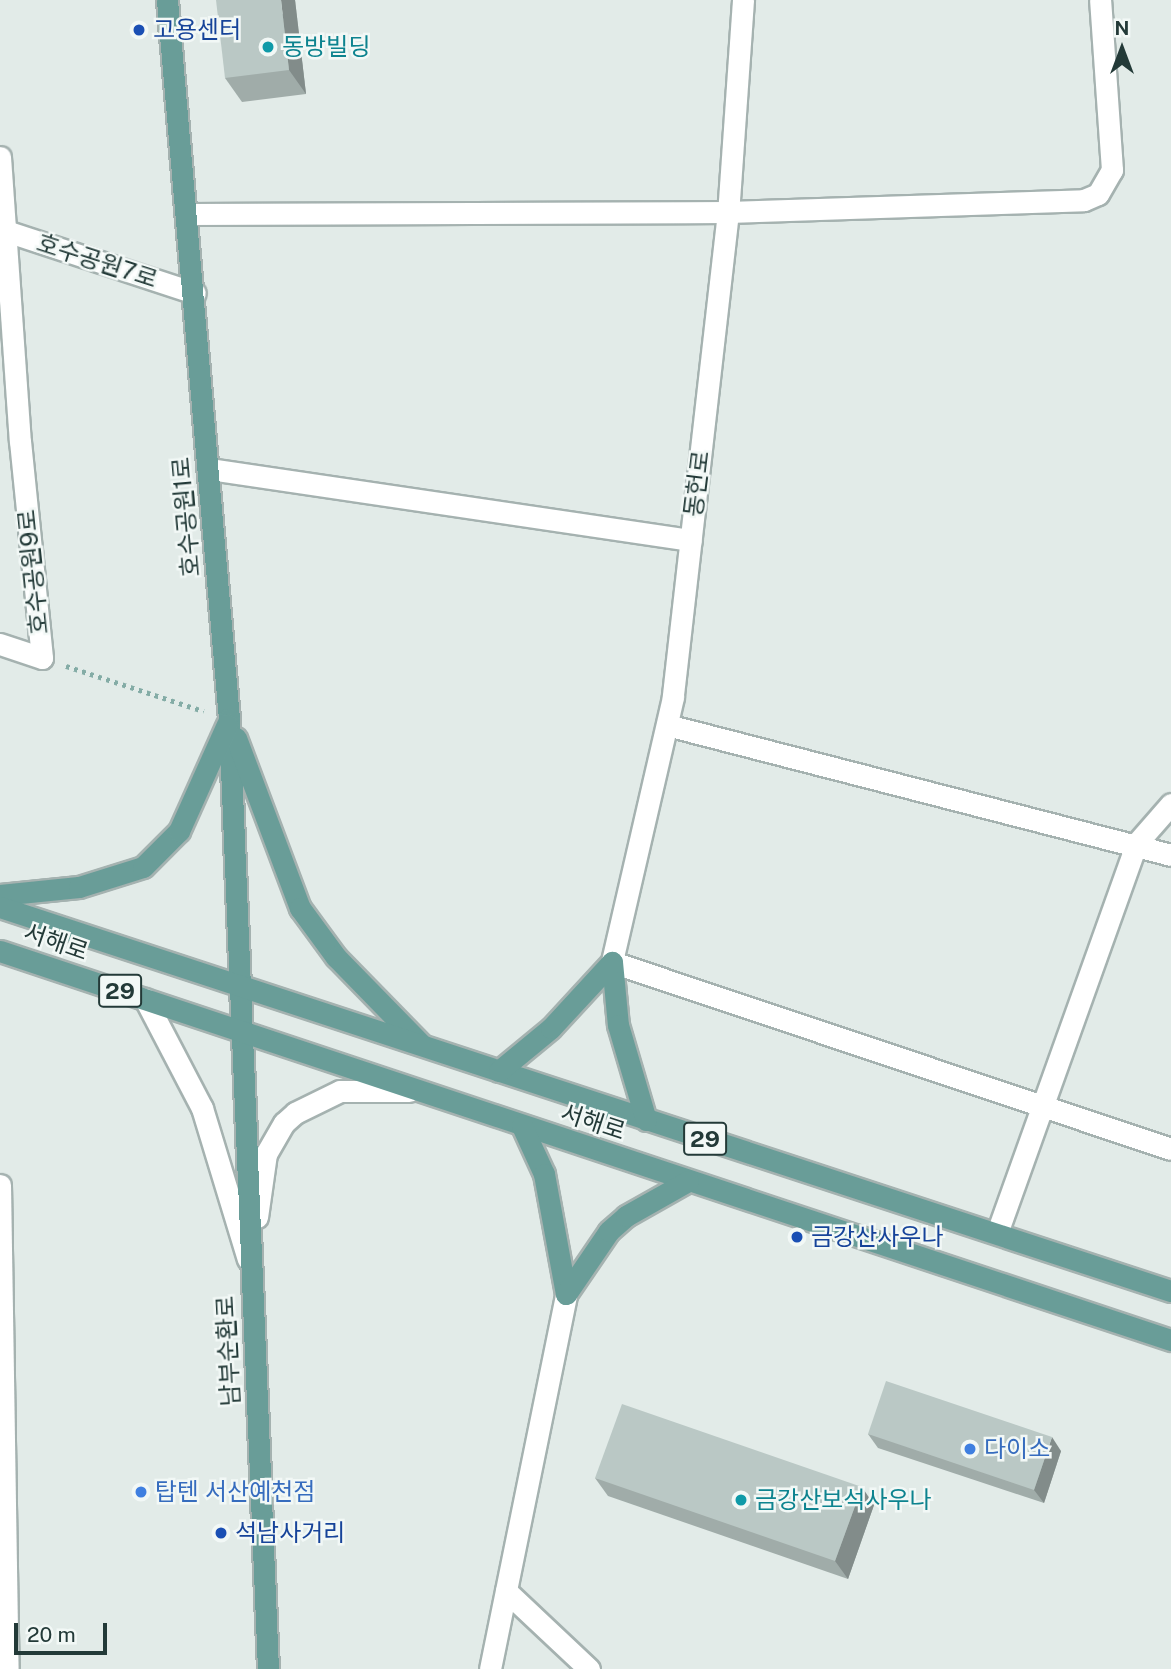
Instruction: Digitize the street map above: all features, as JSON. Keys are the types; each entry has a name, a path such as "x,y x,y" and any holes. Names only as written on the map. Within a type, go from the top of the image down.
{"main road":[{"name":"호수공원1로","path":"167,0 195,293 229,719 240,1031"},
{"path":"0,895 79,887 143,867 179,831 229,719"},
{"path":"229,719 300,908 337,957 424,1047"},
{"name":"서해로","path":"0,907 1171,1291"},
{"name":"서해로","path":"0,951 418,1092 1171,1339"},
{"path":"499,1071 551,1028 612,962"},
{"path":"612,962 618,1025 646,1120"},
{"name":"남부순환로","path":"240,1031 268,1669"},
{"path":"522,1126 544,1174 566,1294"},
{"path":"566,1294 618,1223 648,1200 688,1181"}],"street":[{"name":"동헌로","path":"612,962 667,725 728,212 743,0"},
{"path":"187,214 728,212 1069,202 1098,194 1112,170 1100,0"},
{"name":"호수공원9로","path":"0,157 10,438 42,658 0,644"},
{"name":"호수공원7로","path":"3,230 195,293"},
{"path":"209,469 691,540"},
{"path":"667,725 1171,855"},
{"path":"997,1233 1136,844 1171,804"},
{"path":"612,962 1171,1149"},
{"path":"145,999 202,1108 250,1267"},
{"path":"250,1267 261,1174 284,1123 308,1103 340,1091 418,1092"},
{"path":"0,1185 8,1669"},
{"path":"490,1669 566,1294"},
{"path":"506,1591 589,1669"}],"path":[{"path":"42,658 229,719"}],"building":[{"path":"216,0 281,0 289,70 225,78"},
{"name":"다이소","path":"886,1381 1052,1437 1034,1490 868,1434"},
{"name":"금강산보석사우나","path":"622,1404 862,1487 835,1561 595,1478"}],"place":[{"name":"고용센터","path":"139,30"},
{"name":"동방빌딩","path":"268,47"},
{"name":"금강산사우나","path":"797,1237"},
{"name":"다이소","path":"970,1449"},
{"name":"탑텐 서산예천점","path":"141,1492"},
{"name":"금강산보석사우나","path":"741,1500"},
{"name":"석남사거리","path":"221,1533"}]}
